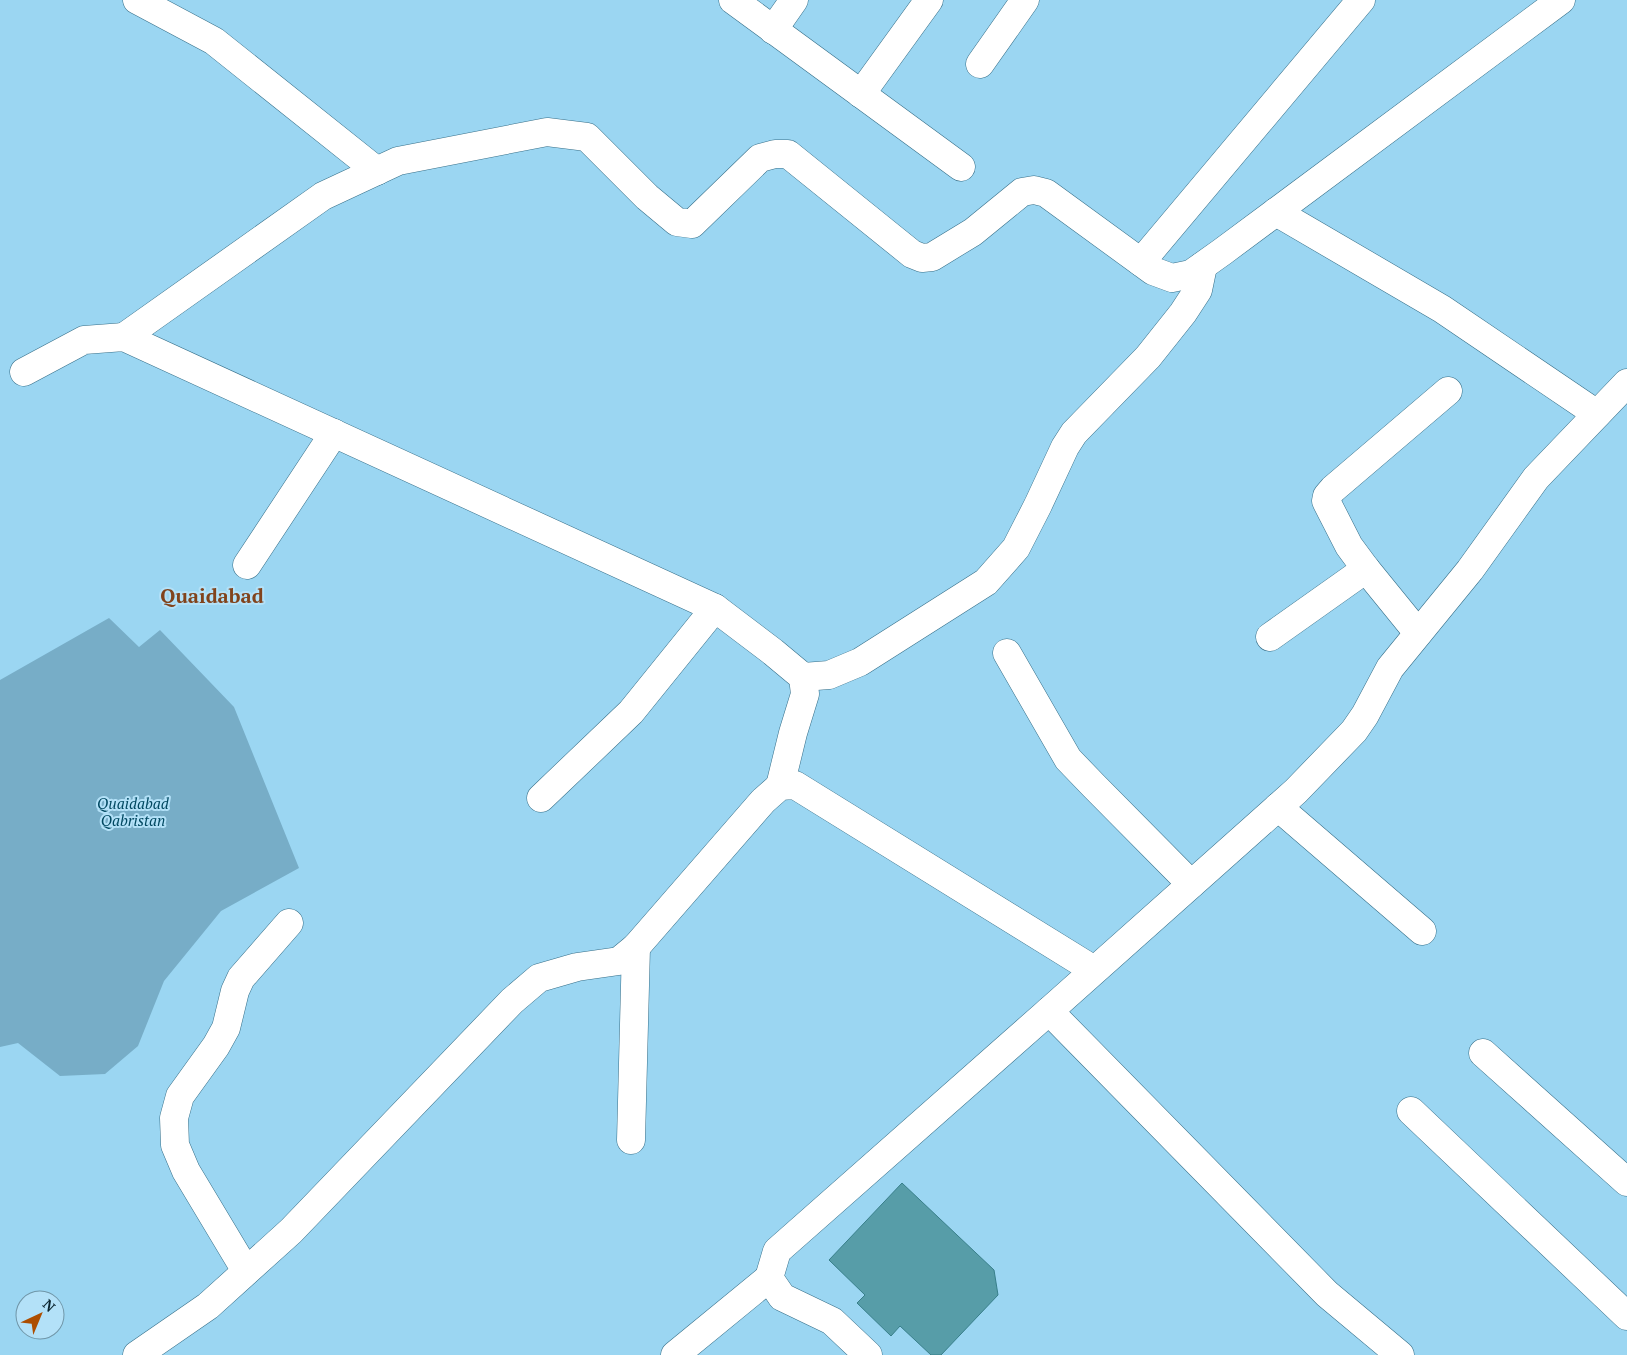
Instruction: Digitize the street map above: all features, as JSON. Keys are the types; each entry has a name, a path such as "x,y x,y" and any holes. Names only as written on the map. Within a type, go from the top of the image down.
{"street":[{"path":"137,0 214,41 377,171"},
{"path":"733,0 961,167"},
{"path":"773,30 794,0"},
{"path":"861,94 929,0"},
{"path":"980,64 1025,0"},
{"path":"1141,262 1361,0"},
{"path":"124,337 323,196 398,161 548,132 587,137 647,197 677,222 692,224 760,158 775,154 788,154 912,254 922,258 932,257 973,232 1022,192 1034,190 1046,193 1153,271 1172,278 1191,274 1561,0"},
{"path":"1276,212 1442,309 1597,414"},
{"path":"803,678 829,674 860,662 986,582 1016,548 1065,447 1074,433 1148,357 1183,313 1198,290 1203,266"},
{"path":"24,372 84,340 124,337 715,608 773,652 803,678 805,694 780,786"},
{"path":"1418,633 1349,546 1326,502 1327,496 1333,489 1448,391"},
{"path":"674,1355 769,1278 776,1251 1296,791 1354,730 1365,715 1390,668 1470,570 1536,478 1597,414 1624,392"},
{"path":"247,565 334,433"},
{"path":"1270,637 1366,569"},
{"path":"541,798 631,712 715,608"},
{"path":"1008,653 1068,759 1191,884"},
{"path":"137,1355 208,1306 291,1231 512,1001 539,978 577,966 619,961 636,947 762,801 780,786 795,785 1094,970"},
{"path":"1278,807 1422,930"},
{"path":"246,1271 186,1171 175,1145 174,1118 180,1096 216,1046 226,1028 235,991 241,978 289,923"},
{"path":"631,1140 636,947"},
{"path":"1049,1011 1327,1294 1400,1355"},
{"path":"1482,1053 1627,1182"},
{"path":"1412,1111 1627,1316"},
{"path":"769,1278 782,1296 832,1321 868,1355"}],"green space":[{"name":"Quaidabad Qabristan","path":"109,618 139,647 160,630 234,707 299,868 221,911 164,981 138,1046 105,1074 60,1076 18,1043 0,1047 0,680"}],"building":[{"path":"902,1183 994,1270 998,1295 941,1355 931,1355 900,1326 891,1336 857,1303 865,1295 829,1260"}],"district":[{"name":"Quaidabad","path":"212,595"}]}
